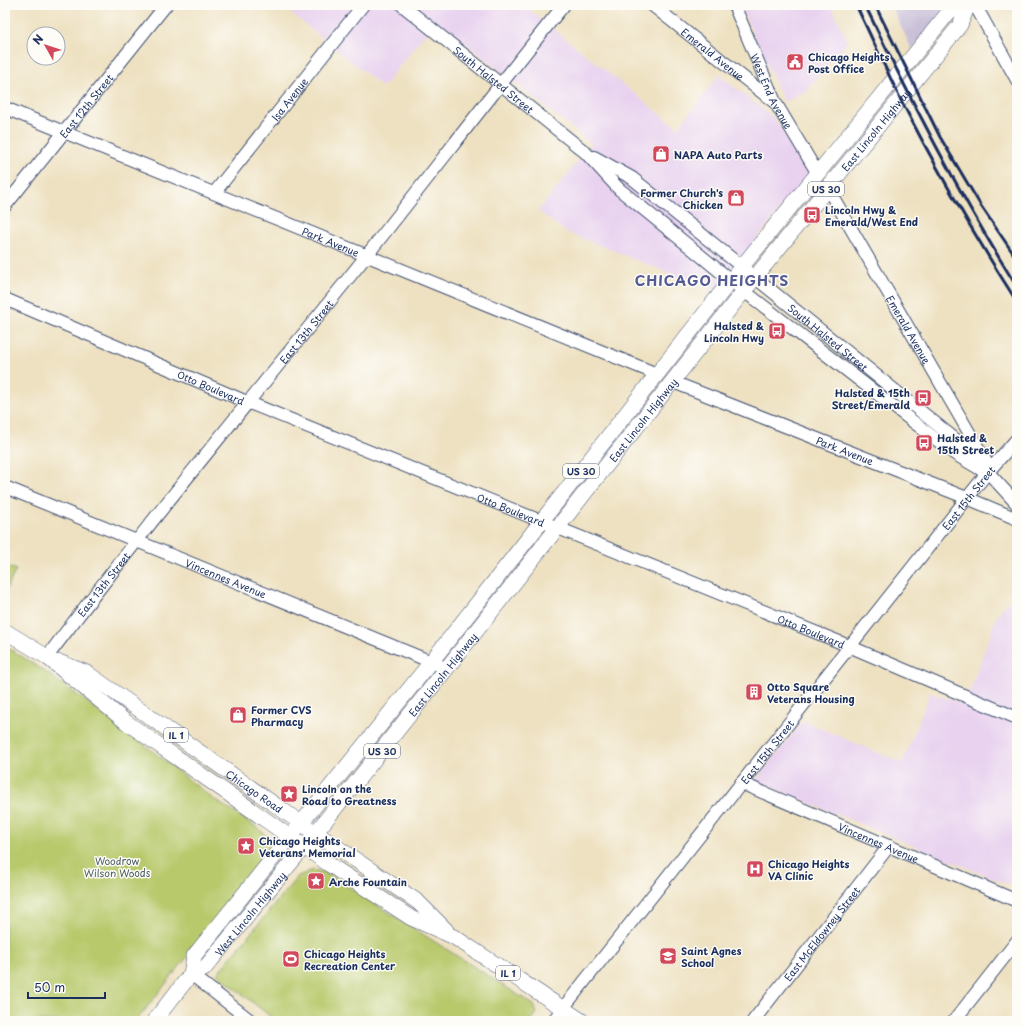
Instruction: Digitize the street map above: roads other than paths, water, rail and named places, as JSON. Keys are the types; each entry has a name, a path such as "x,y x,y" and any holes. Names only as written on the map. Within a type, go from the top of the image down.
{"main road":[{"name":"East Lincoln Highway","path":"742,266 948,13 959,5"},
{"name":"East Lincoln Highway","path":"316,833 558,528 755,276 960,25 968,5"},
{"name":"US 30","path":"730,280 742,266"},
{"name":"East Lincoln Highway","path":"301,823 431,662 730,280"},
{"name":"Chicago Road","path":"5,631 46,657 126,722 411,918 454,937 582,1021"},
{"name":"Chicago Road","path":"46,657 87,673 301,823 418,902 454,937"},
{"name":"US 30","path":"290,836 301,823"},
{"name":"US 30","path":"305,846 316,833"},
{"name":"West Lincoln Highway","path":"154,1021 191,974 194,956 290,836"},
{"name":"West Lincoln Highway","path":"191,974 204,969 305,846"}],"street":[{"name":"Isa Avenue","path":"215,192 363,5"},
{"name":"South Halsted Street","path":"402,5 586,152 632,178 755,276 966,448 1017,504"},
{"name":"East 13th Street","path":"46,657 247,402 367,255 500,84 564,5"},
{"name":"Emerald Avenue","path":"652,5 775,102"},
{"name":"West End Avenue","path":"734,5 775,102 818,174"},
{"path":"975,5 1017,80"},
{"name":"East 12th Street","path":"5,206 64,132 159,7"},
{"name":"Park Avenue","path":"5,108 215,192 657,374"},
{"name":"South Halsted Street","path":"586,152 619,189 730,280 955,454 988,473"},
{"name":"Emerald Avenue","path":"827,187 986,460 988,473"},
{"name":"Otto Boulevard","path":"5,299 247,402 850,646 1017,718"},
{"name":"Park Avenue","path":"673,382 719,399 1017,519"},
{"name":"East 15th Street","path":"553,1021 967,498 1017,439"},
{"name":"Vincennes Avenue","path":"5,487 136,542 447,668"},
{"name":"Vincennes Avenue","path":"741,783 1017,901"},
{"name":"East McEldowney Street","path":"753,1021 889,846"},
{"path":"954,1021 1017,941"},
{"path":"191,974 251,1021"}],"railway":[{"path":"856,5 903,104 930,155 972,229 1017,302"},
{"path":"865,5 937,148 996,253 1017,287"},
{"path":"875,5 940,137 981,206 1017,259"}],"place":[{"name":"Chicago Heights Post Office","path":"795,62"},
{"name":"NAPA Auto Parts","path":"661,154"},
{"name":"Former Church's Chicken","path":"736,198"},
{"name":"Lincoln Hwy & Emerald/West End","path":"812,215"},
{"name":"Halsted & Lincoln Hwy","path":"777,331"},
{"name":"Halsted & 15th Street/Emerald","path":"923,398"},
{"name":"Halsted & 15th Street","path":"924,443"},
{"name":"Otto Square Veterans Housing","path":"754,692"},
{"name":"Former CVS Pharmacy","path":"238,715"},
{"name":"Lincoln on the Road to Greatness","path":"289,794"},
{"name":"Chicago Heights Veterans' Memorial","path":"246,846"},
{"name":"Chicago Heights VA Clinic","path":"755,869"},
{"name":"Arche Fountain","path":"316,881"},
{"name":"Saint Agnes School","path":"668,956"},
{"name":"Chicago Heights Recreation Center","path":"291,959"}],"district":[{"name":"CHICAGO HEIGHTS","path":"712,280"}],"park label":[{"name":"Woodrow Wilson Woods","path":"117,866"}]}
